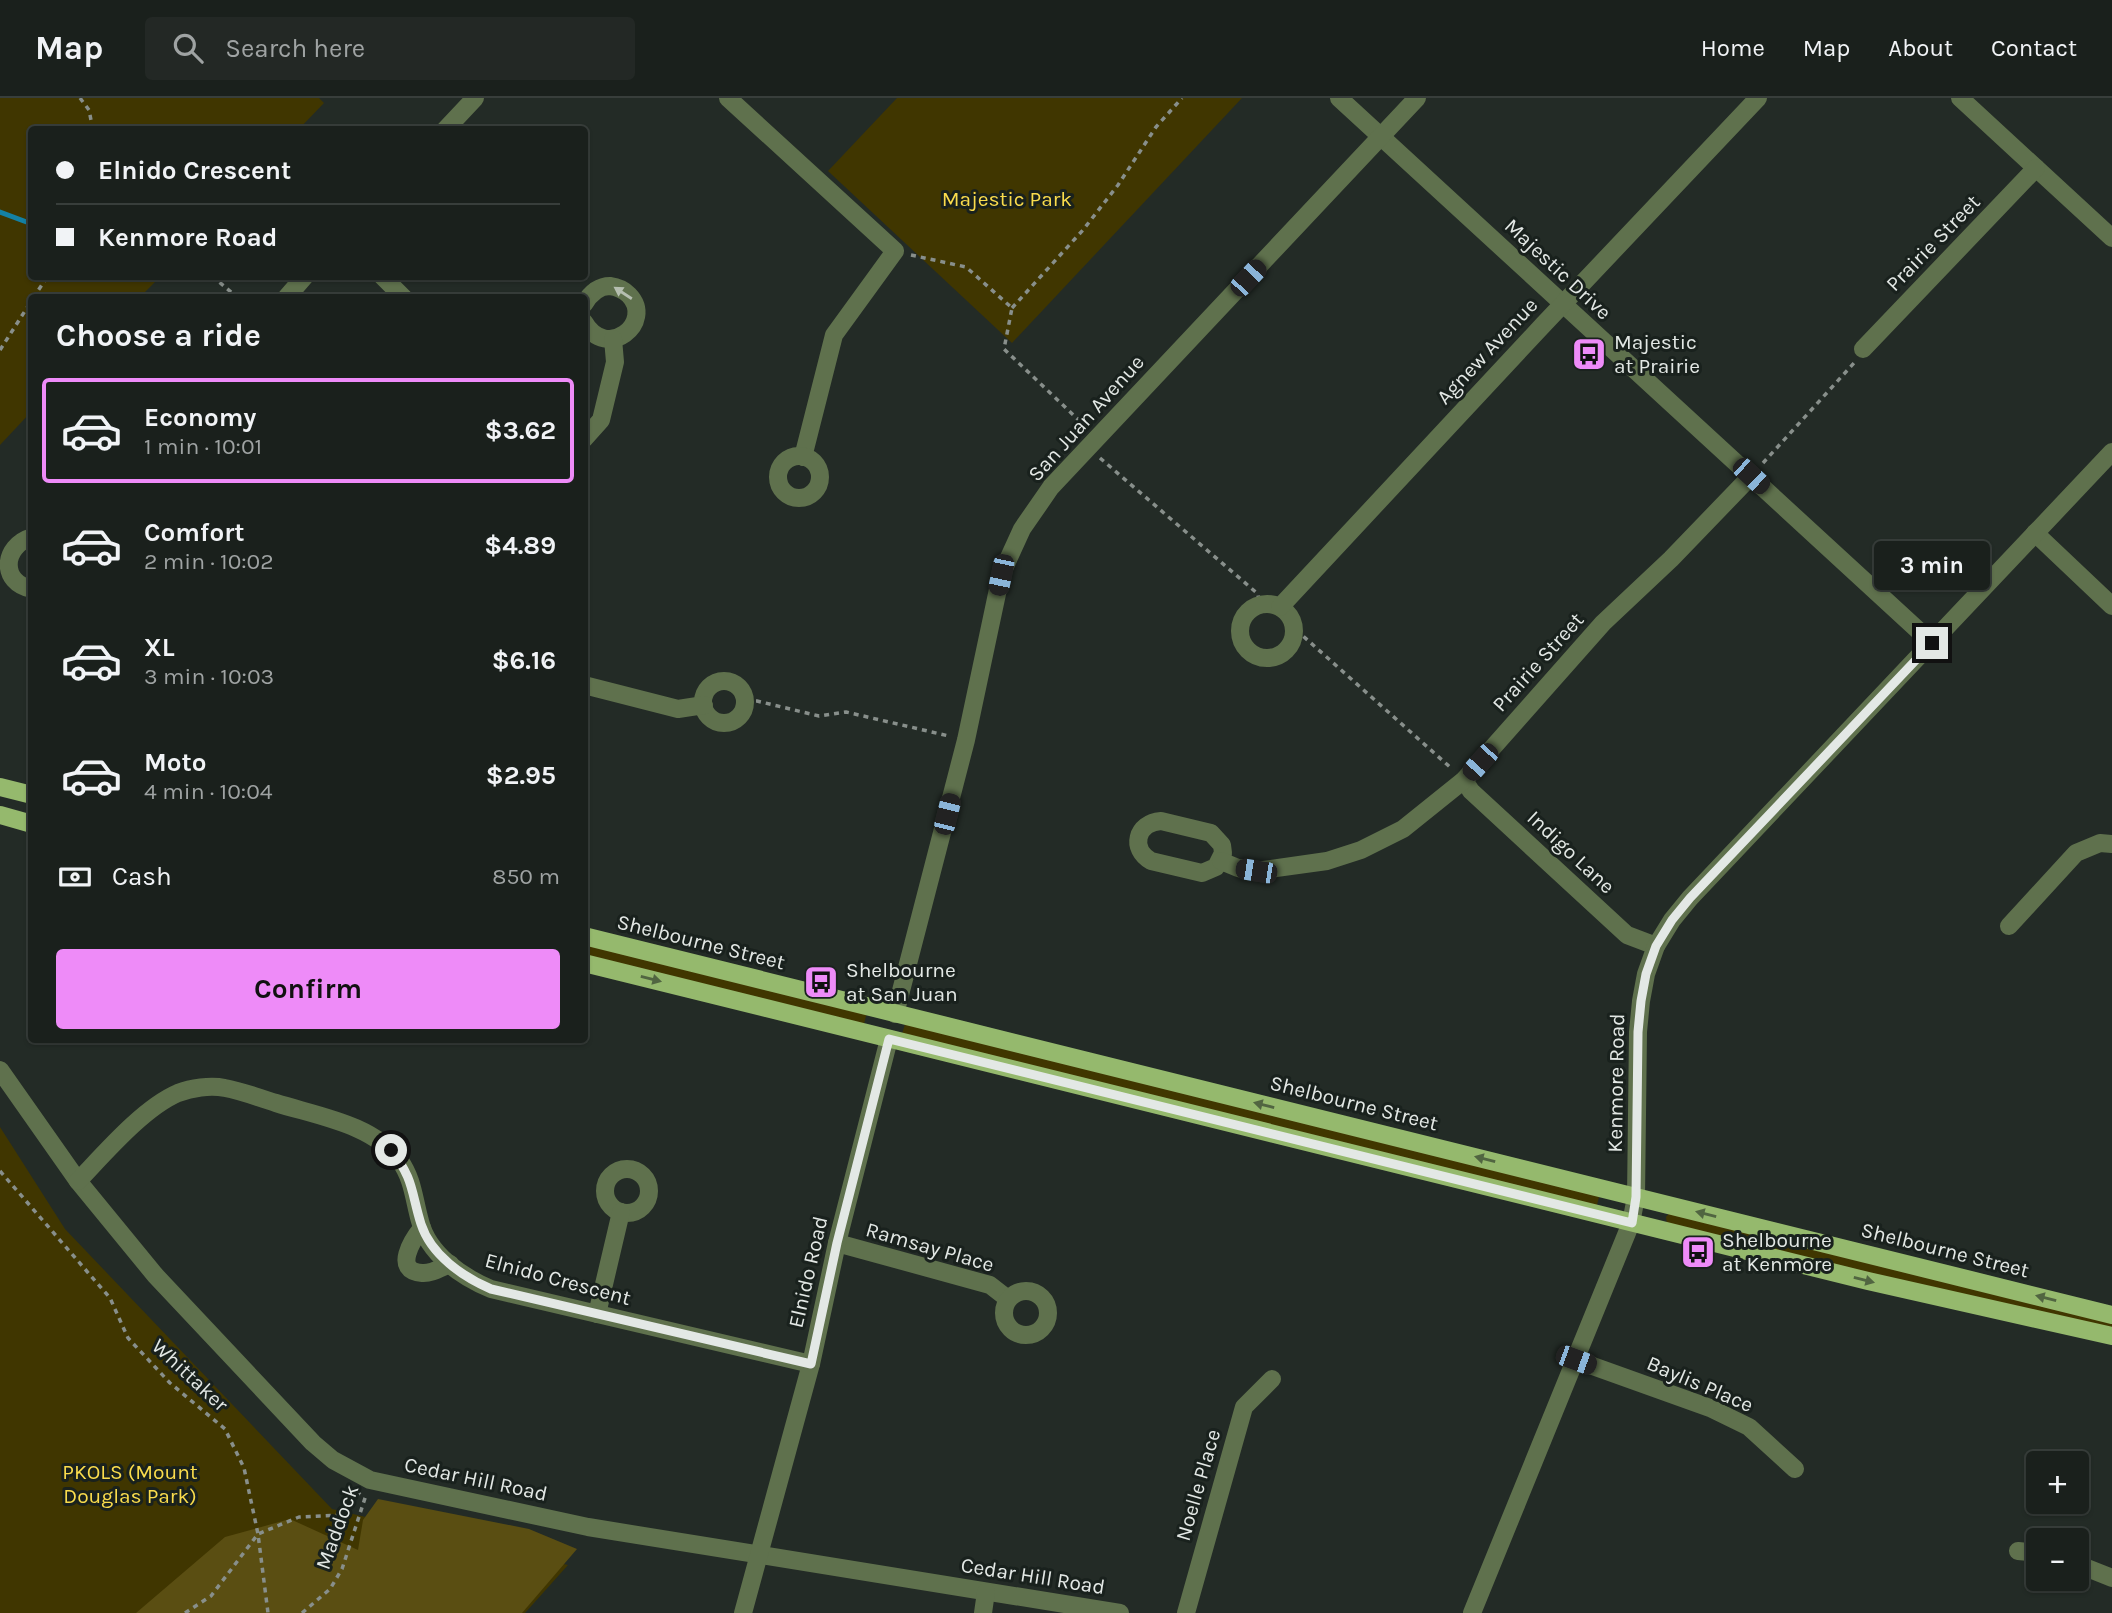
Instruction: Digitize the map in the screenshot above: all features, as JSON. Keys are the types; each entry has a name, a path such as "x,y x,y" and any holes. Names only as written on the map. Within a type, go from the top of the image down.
{"main road":[{"path":"0,787 28,794"},
{"path":"0,815 28,823"},
{"name":"Shelbourne Street","path":"588,937 2112,1315"},
{"path":"588,964 1868,1281 2112,1336"},
{"path":"889,1039 895,1014"}],"street":[{"path":"449,126 475,98"},
{"path":"728,98 895,251 834,335 803,457"},
{"name":"Majestic Drive","path":"1339,98 1932,643"},
{"name":"San Juan Avenue","path":"895,1014 966,740 1001,575 1023,528 1051,486 1417,98"},
{"name":"Agnew Avenue","path":"1280,607 1758,98"},
{"path":"1960,98 2112,238"},
{"name":"Prairie Street","path":"1863,349 2036,168"},
{"path":"289,294 302,280"},
{"path":"386,280 400,294"},
{"path":"588,299 595,290 603,287 621,288 633,300 636,317 628,332 613,339 596,336 588,327"},
{"path":"588,435 601,420 615,362 613,339"},
{"name":"Kenmore Road","path":"1472,1613 1632,1223 1636,1197 1638,1032 1646,974 1656,946 1690,898 2112,452"},
{"name":"Prairie Street","path":"1221,861 1256,871 1327,861 1361,850 1403,829 1464,780 1603,623 1671,559 1751,476"},
{"path":"2035,533 2112,606"},
{"path":"28,539 16,545 9,559 12,577 18,584 28,588"},
{"path":"1259,605 1280,607 1291,619 1294,634 1292,643 1279,656 1261,658 1246,649 1241,642 1240,624 1251,609 1259,605"},
{"path":"723,681 736,684 746,701 736,719 723,723 710,717 704,705 704,698 710,686 723,681"},
{"path":"588,686 678,709 704,705"},
{"name":"Indigo Lane","path":"1464,780 1471,791 1627,935 1656,946"},
{"path":"1161,821 1211,833 1222,845 1221,861 1210,872 1202,873 1151,861 1139,850 1139,833 1144,826 1161,821"},
{"path":"2009,926 2076,853 2100,843 2112,844"},
{"name":"Elnido Road","path":"743,1613 811,1364 837,1243 889,1039"},
{"name":"Cedar Hill Road","path":"0,1070 78,1181 155,1275 313,1443 333,1460 370,1480 588,1527 1120,1613"},
{"name":"Elnido Crescent","path":"78,1181 141,1119 166,1099 201,1087 224,1087 351,1126 391,1150 412,1184 422,1228 427,1237 450,1264 470,1280 491,1289 811,1364"},
{"path":"597,1314 621,1212"},
{"path":"422,1228 407,1253 411,1269 428,1273 450,1264"},
{"name":"Ramsay Place","path":"837,1243 990,1285 1008,1299"},
{"name":"Baylis Place","path":"1576,1360 1710,1408 1749,1427 1795,1469"},
{"name":"Noelle Place","path":"1186,1613 1244,1407 1272,1379"},
{"path":"2018,1551 2026,1552"},
{"path":"2089,1569 2112,1578"},
{"path":"983,1613 986,1592"}],"path":[{"path":"80,98 89,110 92,126"},
{"path":"1182,98 1146,141 1118,186 1083,230 1012,308 1004,349 1095,439 1099,457 1258,594 1259,605"},
{"path":"895,251 966,267 1012,308"},
{"path":"217,280 233,294"},
{"path":"0,350 28,305"},
{"path":"1751,476 1848,371 1863,349"},
{"path":"1294,634 1303,636 1464,780"},
{"path":"746,701 757,701 819,716 846,712 966,740"},
{"name":"Whittaker","path":"0,1171 110,1298 128,1338 170,1383 225,1429 244,1468 258,1534 268,1613"},
{"path":"185,1613 211,1596 258,1534 299,1517 339,1515 370,1480"},
{"name":"Maddock","path":"302,1613 330,1589 342,1569 370,1480"}],"green space":[{"path":"0,98 319,98 324,103 302,126 28,126 28,280 157,280 143,294 28,294 28,415 0,445"},
{"name":"Majestic Park","path":"897,98 1242,98 1012,343 828,171"},
{"path":"588,942 867,1012 863,1028 588,959"},
{"path":"906,1021 1600,1193 1596,1209 901,1037"},
{"name":"PKOLS (Mount Douglas Park)","path":"0,1127 65,1229 332,1509 568,1565 525,1613 0,1613"},
{"path":"1670,1212 2112,1319 2112,1332 1667,1224 1666,1217"}],"shaded area":[{"path":"378,1499 529,1529 577,1549 522,1613 136,1613 225,1537 290,1519 358,1550 363,1520"}],"waterway":[{"path":"0,212 28,222"}],"place":[{"name":"Majestic at Prairie","path":"1589,354"},
{"name":"Shelbourne at San Juan","path":"821,982"},
{"name":"Shelbourne at Kenmore","path":"1698,1252"}],"route":[{"path":"391,1150 412,1184 420,1221 427,1237 441,1255 470,1280 491,1289 811,1364 837,1243 889,1039 1632,1223 1636,1197 1638,1032 1646,974 1656,946 1690,898 1932,643"}]}
